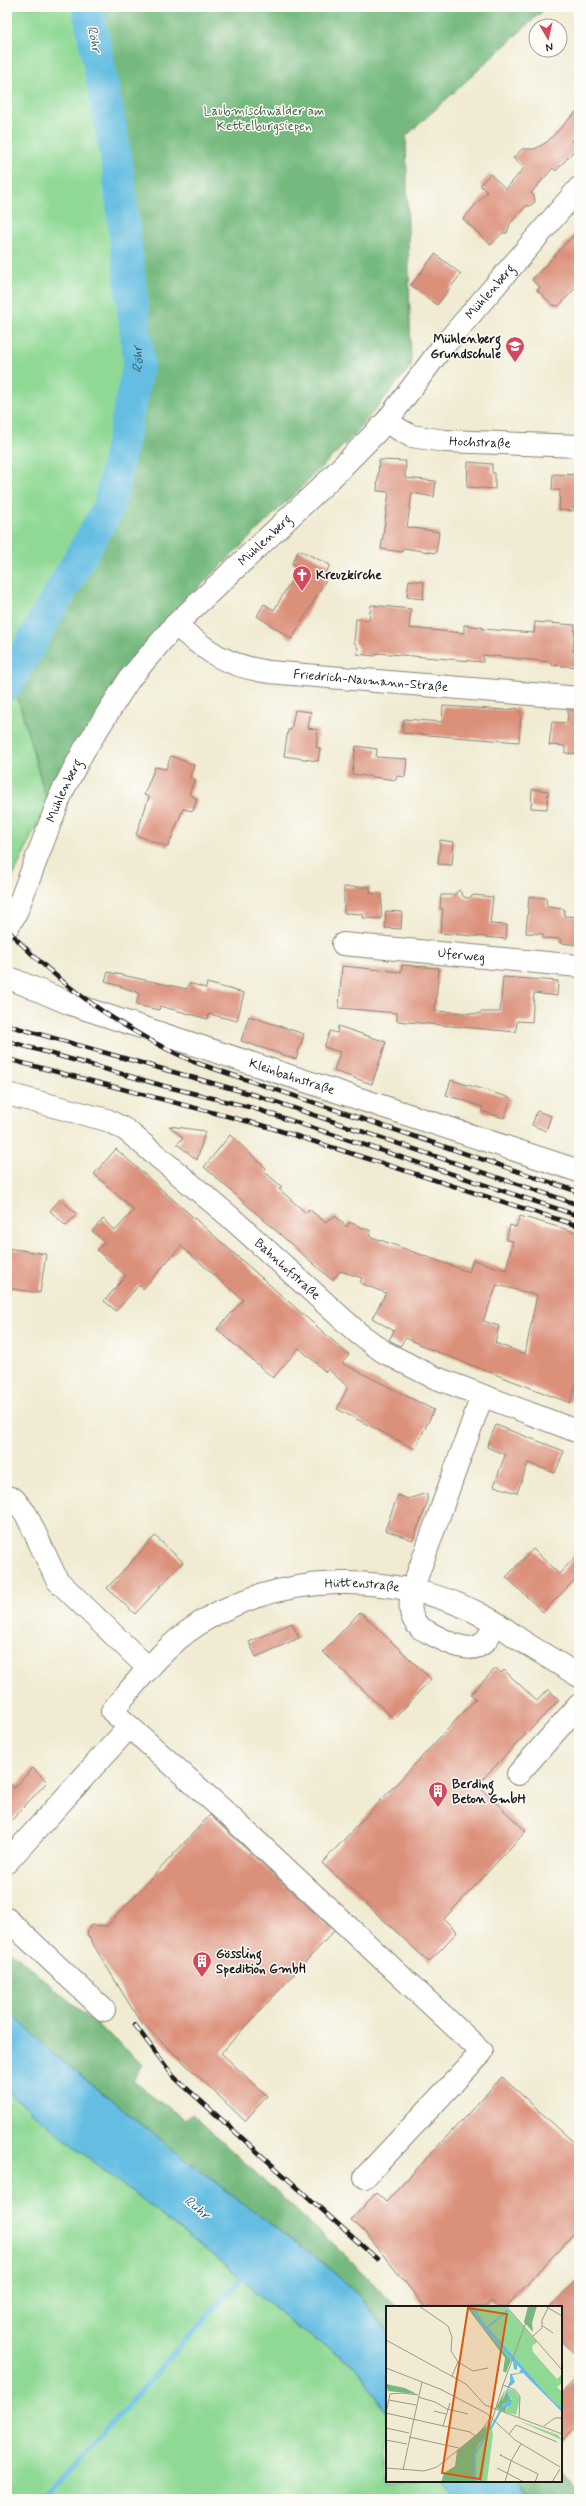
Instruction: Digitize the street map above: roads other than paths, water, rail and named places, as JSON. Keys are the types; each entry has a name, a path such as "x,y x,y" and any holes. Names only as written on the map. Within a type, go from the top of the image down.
{"street":[{"name":"Mühlenberg","path":"7,928 15,915 62,792 84,750 130,678 175,625 324,484 386,422 440,350 579,188"},
{"name":"Hochstraße","path":"386,422 411,436 445,441 579,446"},
{"name":"Friedrich-Naumann-Straße","path":"175,625 219,659 245,668 270,672 579,698"},
{"name":"Uferweg","path":"343,944 579,966"},
{"name":"Kleinbahnstraße","path":"7,978 71,1004 579,1171"},
{"name":"Bahnhofstraße","path":"7,1094 107,1120 126,1130 229,1216 358,1333 384,1352 431,1376 579,1432"},
{"path":"482,1396 412,1590 410,1610 415,1623 420,1628 463,1648 477,1646 485,1641 495,1623"},
{"path":"7,1497 14,1499 26,1514 57,1580 149,1669"},
{"name":"Hüttenstraße","path":"129,1726 112,1711 149,1669 187,1632 223,1609 269,1592 313,1584 361,1585 412,1590 462,1606 495,1623 579,1676"},
{"path":"518,1774 579,1705"},
{"path":"7,1862 129,1726 223,1810 482,2052 365,2177"},
{"path":"7,1919 104,2010"}],"water":[{"name":"Ruhr","path":"7,2009 51,2052 200,2171 329,2268 361,2298 386,2331 386,2411 354,2365 296,2327 233,2271 98,2166 7,2091"},
{"path":"441,2482 514,2482 528,2499 455,2499"}],"waterway":[{"name":"Röhr","path":"7,685 109,507 139,362 117,161 88,7"},
{"path":"43,2499 246,2273"}],"railway":[{"path":"7,929 49,970 94,1005 142,1036 194,1062 579,1192"},
{"path":"7,1025 258,1096 579,1205"},
{"path":"7,1041 164,1086 253,1108 579,1216"},
{"path":"7,1059 265,1126 579,1226"},
{"path":"135,2025 174,2077 377,2259"}],"place":[{"name":"Mühlenberg Grundschule","path":"515,363"},
{"name":"Kreuzkirche","path":"302,592"},
{"name":"Berding Beton GmbH","path":"438,1808"},
{"name":"Gössling Spedition GmbH","path":"202,1978"}],"park label":[{"name":"Laubmischwälder am Kettelburgsiepen","path":"264,118"}]}
